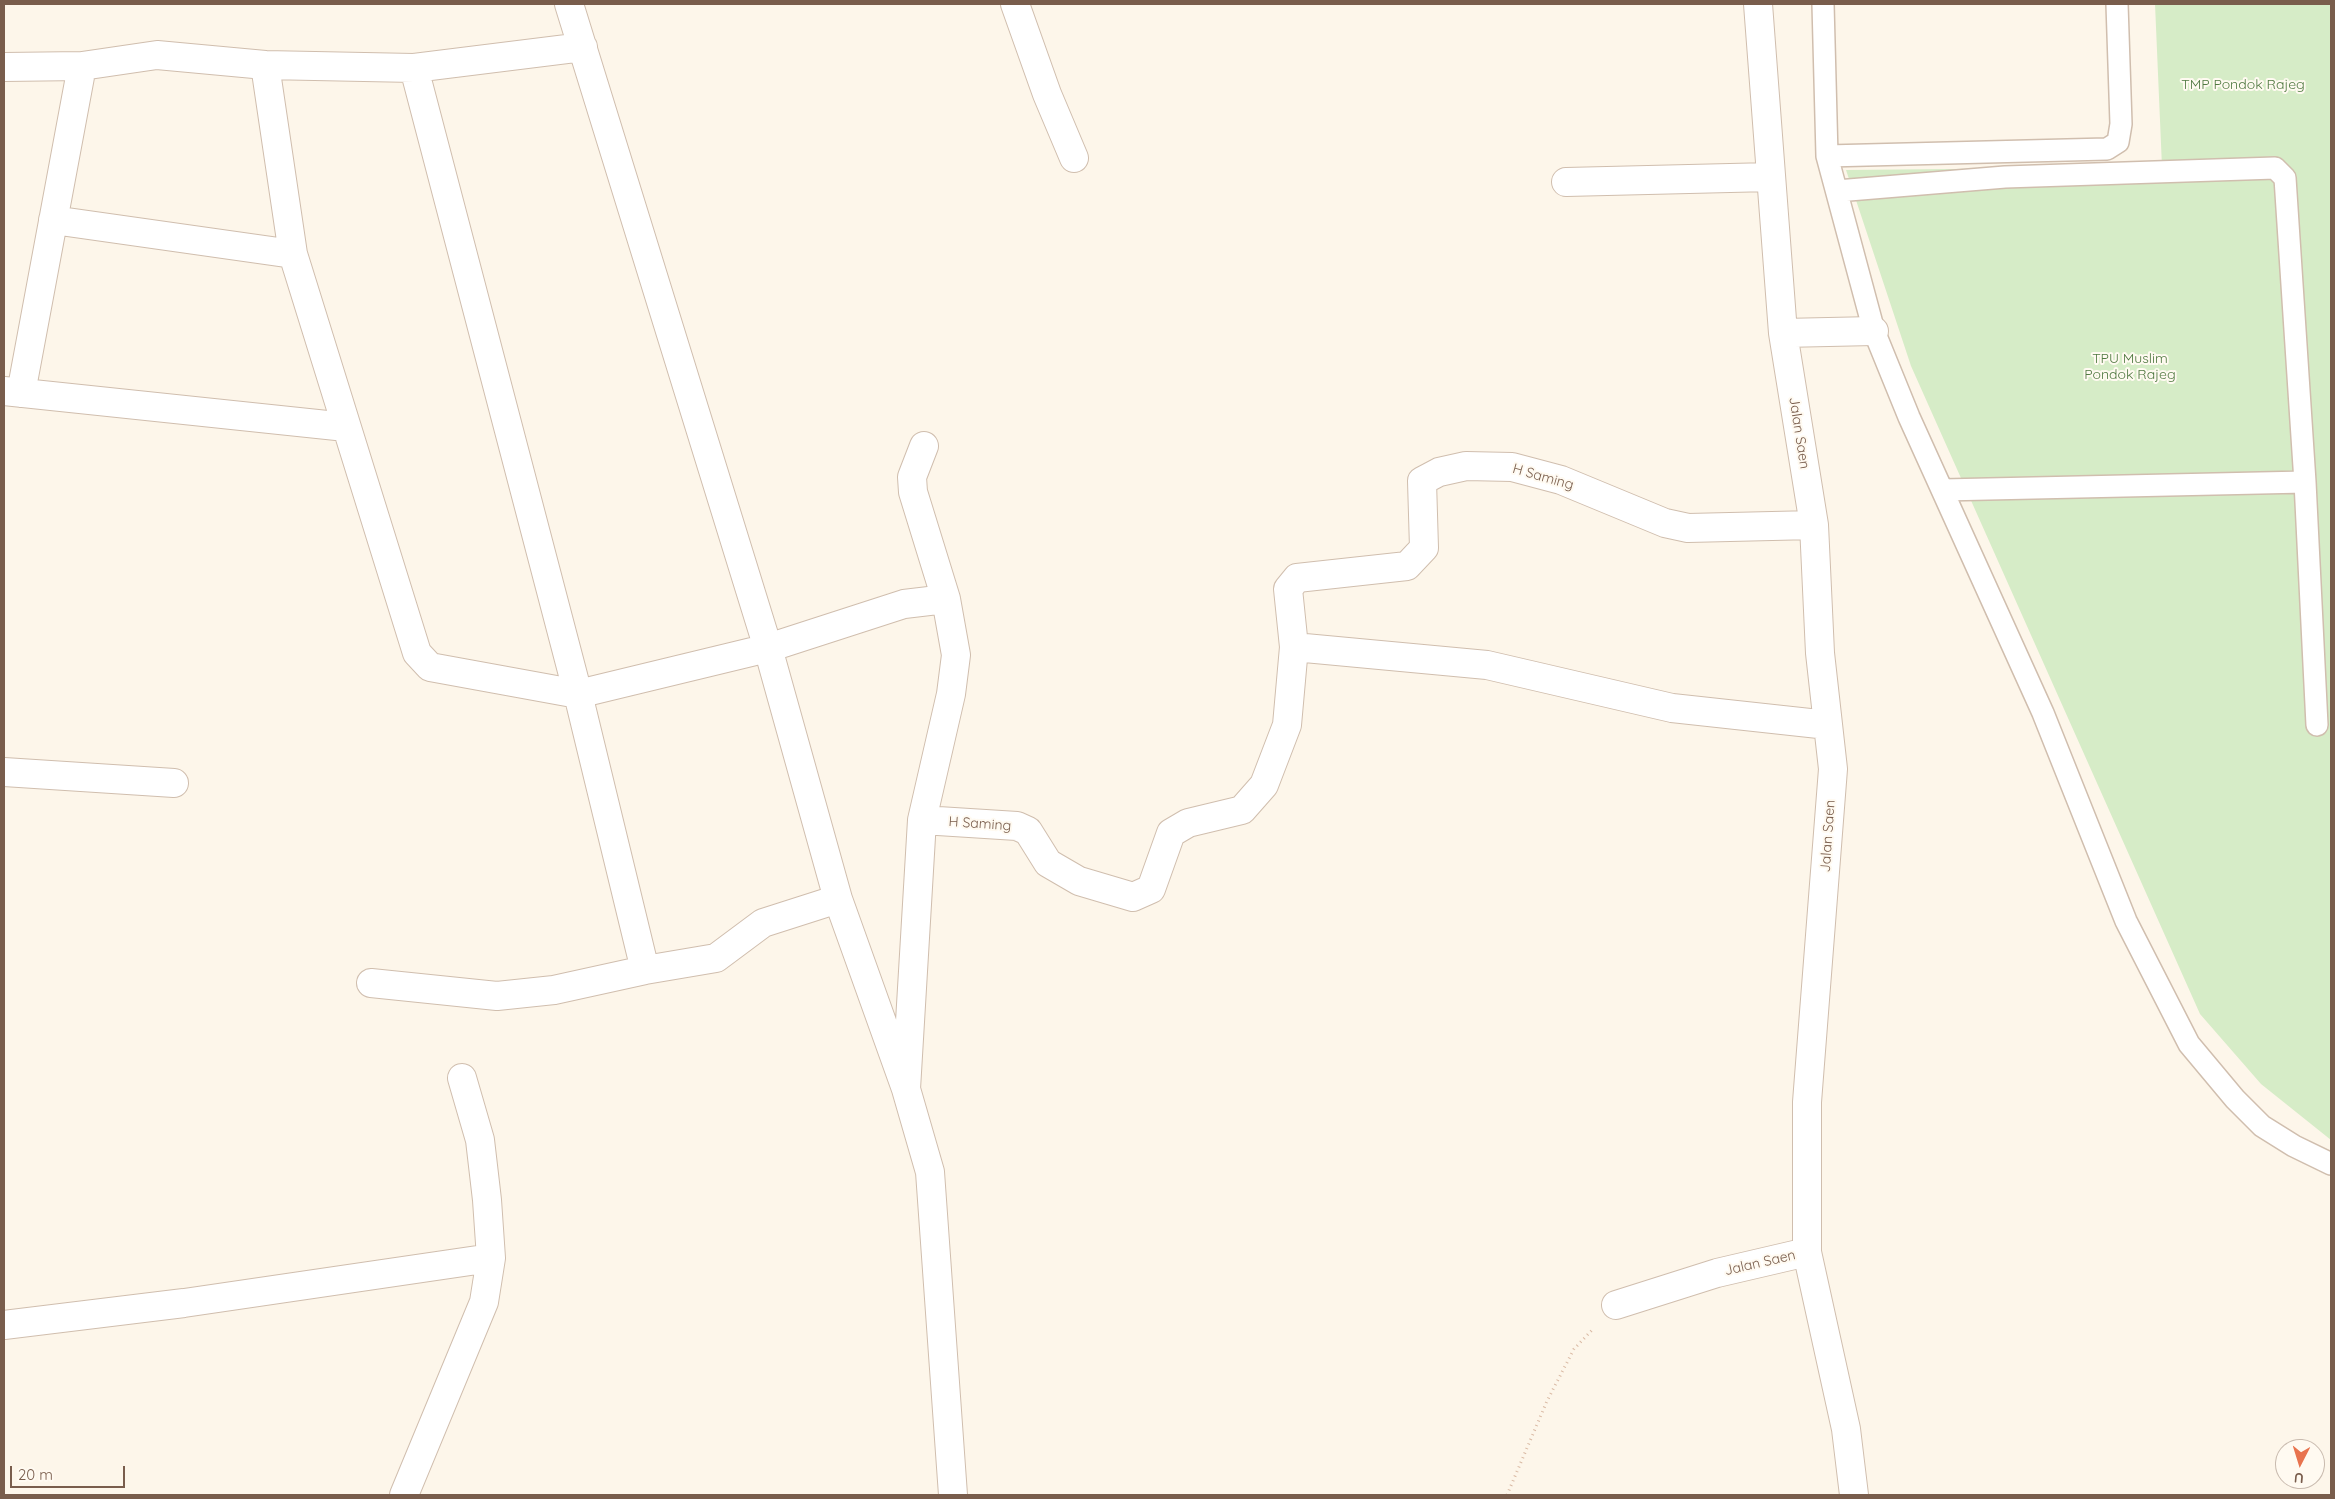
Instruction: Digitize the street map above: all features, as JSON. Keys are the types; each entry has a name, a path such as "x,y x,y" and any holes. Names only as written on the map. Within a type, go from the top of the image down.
{"street":[{"path":"569,4 768,648 838,900 906,1089 930,1172 953,1495"},
{"path":"1015,4 1047,94 1074,158"},
{"name":"Jalan Saen","path":"1616,1305 1717,1273 1807,1252 1807,1102 1833,770 1820,652 1814,525 1788,333 1771,177 1758,4"},
{"path":"4,67 82,66 157,55 265,65 414,68 583,47"},
{"path":"265,65 293,254 417,653 430,667 578,694 768,648 904,604 946,599"},
{"path":"82,66 53,220 12,392 346,427"},
{"path":"414,68 578,694 645,970"},
{"path":"1566,182 1771,177"},
{"path":"53,220 293,254"},
{"path":"1788,333 1868,331"},
{"path":"906,1089 922,820 951,694 956,655 946,599 914,492 912,477 924,446"},
{"name":"H Saming","path":"922,820 1017,826 1028,831 1048,863 1079,881 1133,897 1150,889 1171,833 1188,823 1242,810 1264,785 1287,725 1294,647 1288,589 1297,578 1407,566 1424,548 1422,481 1438,472 1466,466 1512,467 1561,480 1665,523 1688,528 1814,525"},
{"path":"1294,647 1486,665 1672,708 1828,725"},
{"path":"4,772 174,783"},
{"path":"371,983 497,996 554,990 645,970 716,958 762,923 838,900"},
{"path":"404,1495 484,1302 491,1258 488,1200 480,1140 462,1078"},
{"path":"1807,1252 1846,1429 1854,1495"},
{"path":"4,1325 184,1303 491,1258"}],"lane":[{"path":"1822,4 1827,156 1837,191 1868,331 1943,490 2043,713 2126,921 2189,1044 2262,1126 2294,1146 2331,1164"},
{"path":"1827,156 2107,149 2118,142 2121,124 2117,4"},
{"path":"1837,191 2005,178 2276,168 2285,178 2305,482 2317,725"},
{"path":"1943,490 2305,482"}],"path":[{"path":"1507,1495 1547,1401 1574,1349 1616,1305"}],"green space":[{"name":"TPU Muslim Pondok Rajeg","path":"2155,4 2331,4 2331,1140 2261,1084 2200,1014 1911,366 1846,170 2162,167"}],"park label":[{"name":"TMP Pondok Rajeg","path":"2243,85"}]}
